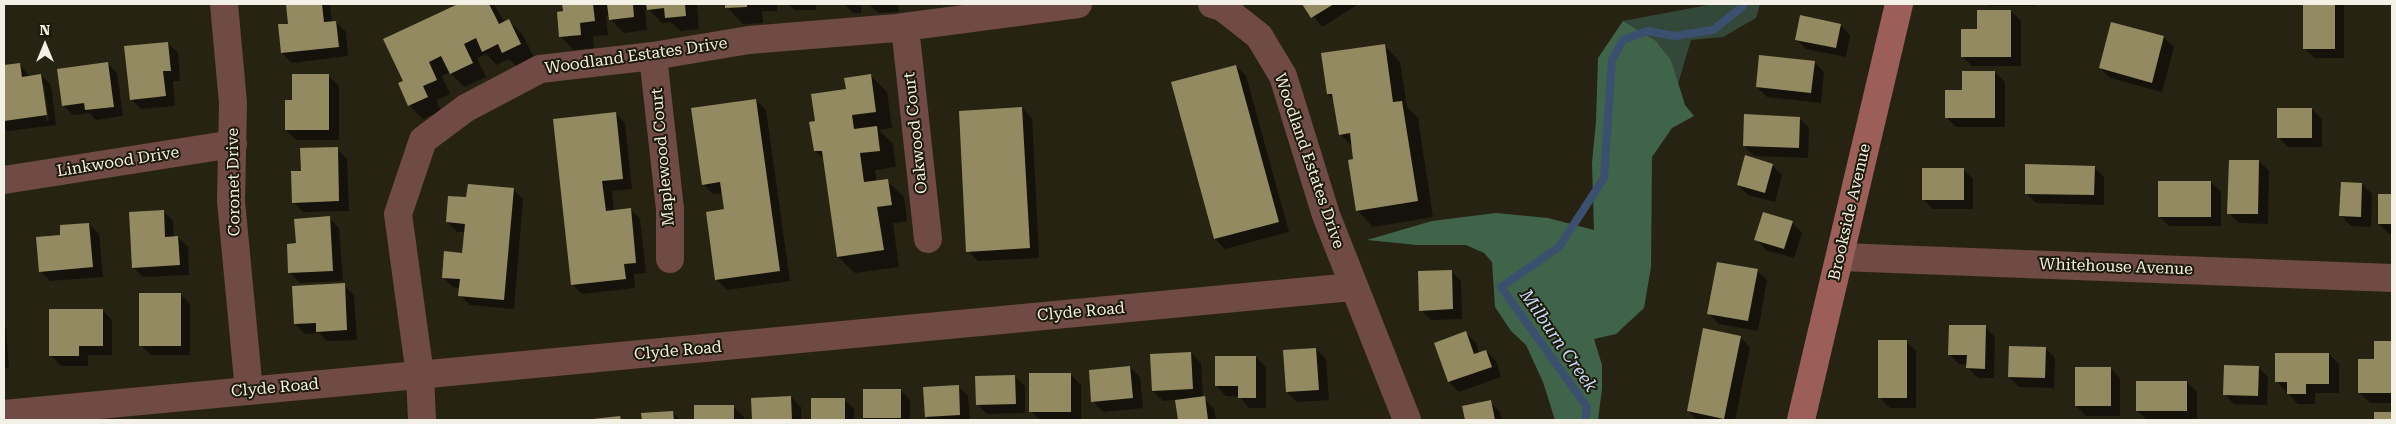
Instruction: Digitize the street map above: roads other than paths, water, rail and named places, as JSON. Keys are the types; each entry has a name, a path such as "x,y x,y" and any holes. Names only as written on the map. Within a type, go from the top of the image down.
{"main road":[{"name":"Brookside Avenue","path":"1801,420 1899,4"}],"street":[{"name":"Coronet Drive","path":"224,4 233,103 231,201 249,391"},
{"name":"Woodland Estates Drive","path":"422,420 420,375 398,214 424,140 466,108 540,70 653,56 749,40 905,27 1078,4"},
{"name":"Woodland Estates Drive","path":"1212,4 1222,7 1259,36 1282,76 1326,215 1352,286 1407,420"},
{"name":"Oakwood Court","path":"905,27 928,239"},
{"name":"Maplewood Court","path":"653,56 670,209 670,259"},
{"name":"Linkwood Drive","path":"4,180 233,144"},
{"name":"Whitehouse Avenue","path":"1840,257 2392,278"},
{"name":"Clyde Road","path":"4,414 1352,286"}],"waterway":[{"name":"Milburn Creek","path":"1585,420 1587,407 1501,287 1559,247 1604,178 1612,60 1623,40 1648,31 1674,36 1713,30 1742,7 1743,4"}]}
